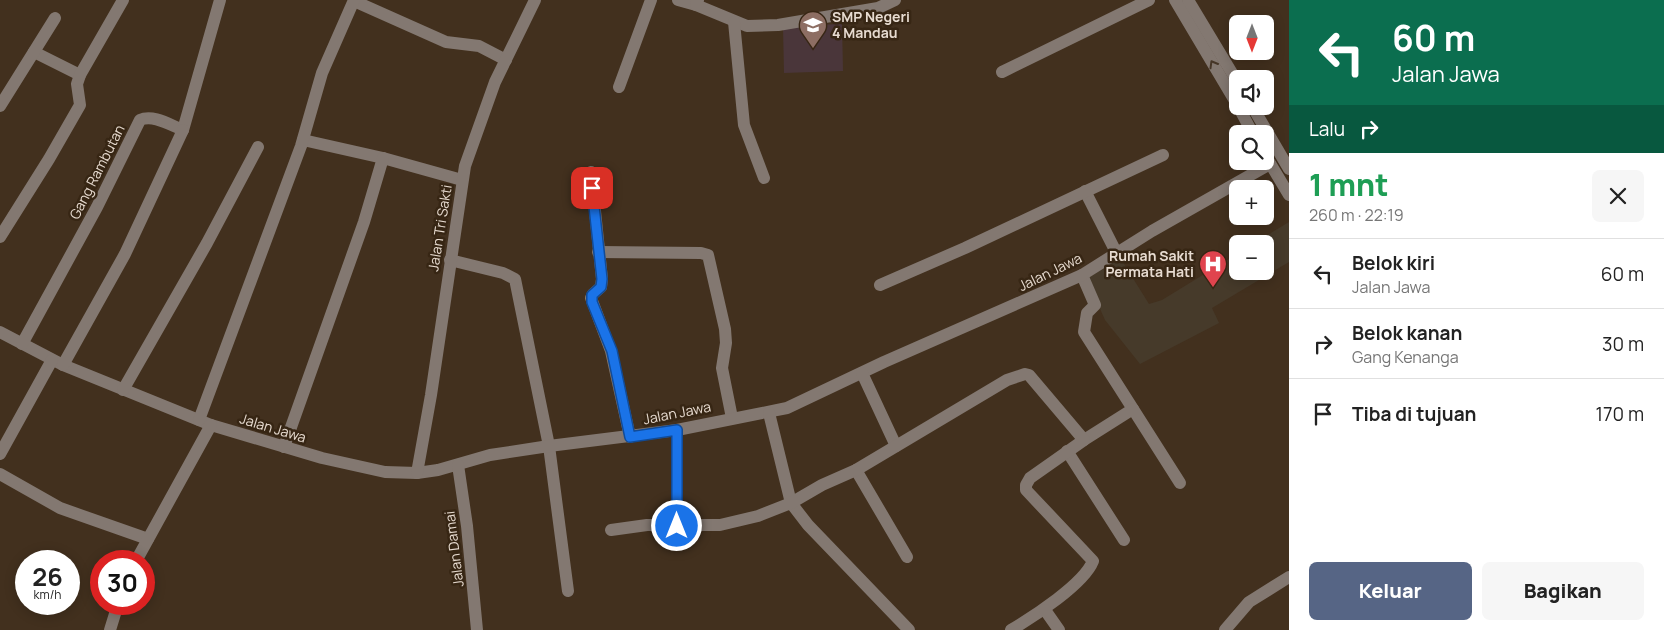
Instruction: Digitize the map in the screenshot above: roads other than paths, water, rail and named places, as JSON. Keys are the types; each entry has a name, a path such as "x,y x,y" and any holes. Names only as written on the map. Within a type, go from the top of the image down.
{"street":[{"path":"0,237 50,159 80,105 77,84 80,75 123,0"},
{"path":"0,454 125,254 183,130 220,0"},
{"path":"142,550 205,422 303,140 322,72 354,0 446,42 479,46 506,60"},
{"name":"Jalan Tri Sakti","path":"417,473 431,395 462,180 481,118 535,0"},
{"path":"620,87 651,0"},
{"path":"678,0 697,2 734,22 747,26 778,25 878,8 895,0"},
{"path":"1002,72 1149,0"},
{"path":"1174,0 1229,91"},
{"path":"1188,0 1230,70"},
{"path":"0,106 55,18"},
{"path":"734,22 744,125 764,178"},
{"path":"34,52 80,75"},
{"path":"1252,115 1289,169"},
{"name":"Gang Rambutan","path":"22,344 97,207 140,120 146,117 152,118 183,130"},
{"path":"303,140 383,158 462,180"},
{"path":"123,390 258,147"},
{"path":"880,285 965,248 1163,155"},
{"path":"284,447 364,222 383,158"},
{"path":"1274,169 1289,195"},
{"name":"Jalan Jawa","path":"0,332 58,362 205,422 284,447 376,470 417,473 490,456 548,446 677,430 732,418 769,413 816,396 862,373 1082,275 1250,170"},
{"path":"591,172 602,283 591,298 612,351 630,437"},
{"path":"1085,191 1116,254"},
{"path":"598,252 701,253 708,256 725,329 726,343 722,368 732,418"},
{"path":"450,260 503,273 515,279 548,446 568,591"},
{"path":"1082,275 1095,305 1087,313 1084,332 1180,483"},
{"path":"862,373 896,446"},
{"path":"611,530 647,525 720,525 758,516 791,503 822,485 856,470 1007,380 1022,373 1029,375 1084,440"},
{"path":"1011,630 1045,610 1074,584 1093,562 1091,557 1026,490 1026,485 1030,478 1067,451 1133,409"},
{"path":"769,413 791,503 808,525 909,630"},
{"path":"677,430 677,526"},
{"path":"1067,451 1124,540"},
{"name":"Jalan Damai","path":"458,464 467,526 477,630"},
{"path":"856,470 907,557"},
{"path":"0,474 60,508 148,539"},
{"path":"1225,630 1248,602 1289,577"},
{"path":"1045,610 1059,630"},
{"path":"110,630 115,615"}],"place":[{"name":"SMP Negeri 4 Mandau","path":"813,49"},
{"name":"Rumah Sakit Permata Hati","path":"1213,288"}]}
